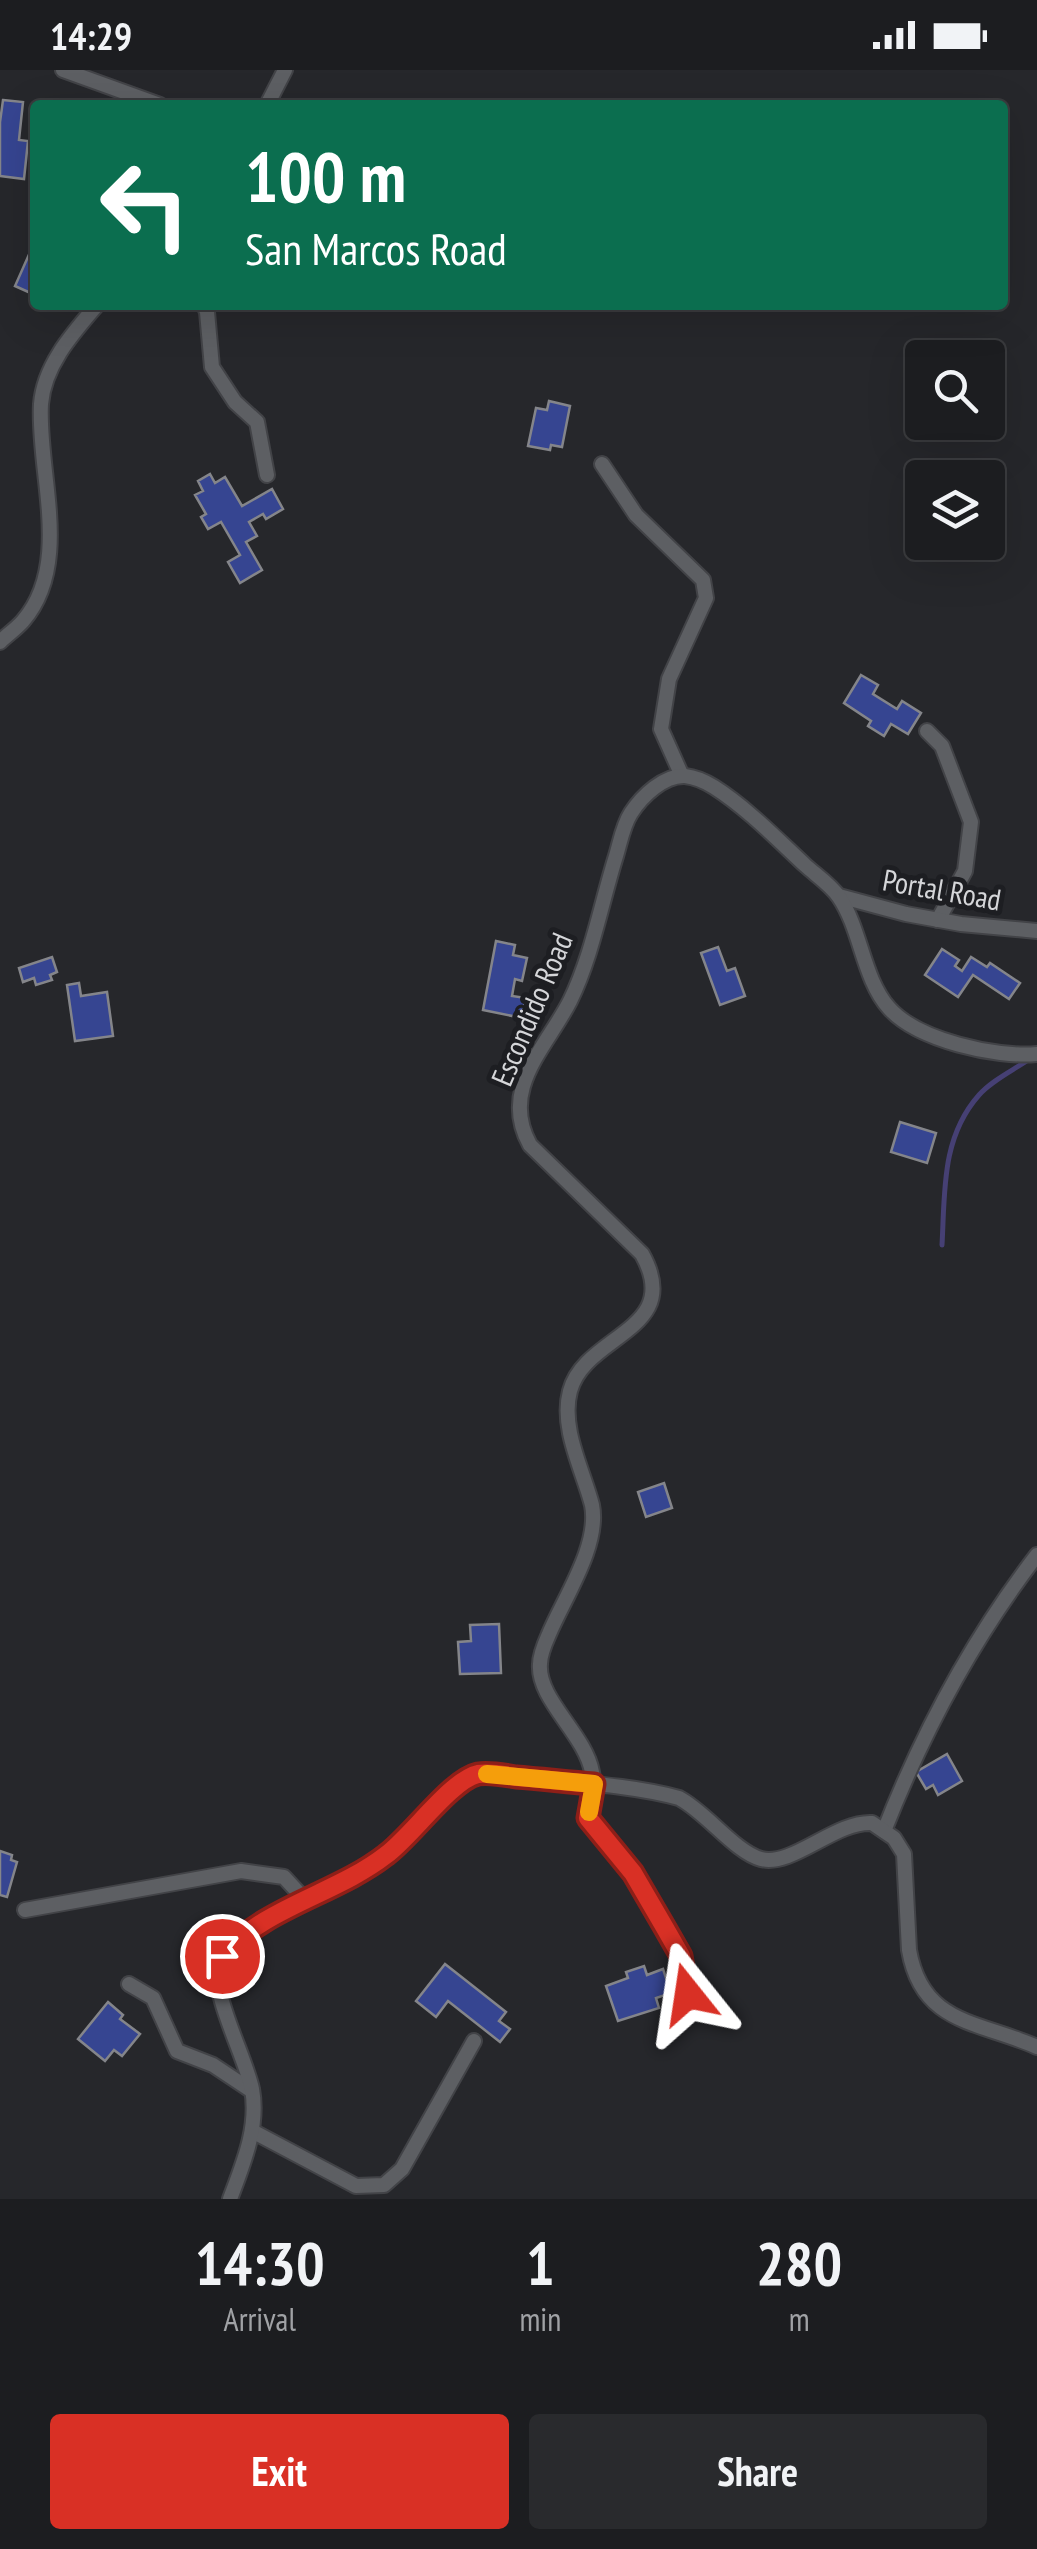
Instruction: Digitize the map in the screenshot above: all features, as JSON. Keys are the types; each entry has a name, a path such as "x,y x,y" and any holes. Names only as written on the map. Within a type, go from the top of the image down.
{"street":[{"path":"63,70 146,100"},
{"path":"270,100 285,70"},
{"path":"0,642 24,620 40,591 50,551 41,402 50,369 93,310"},
{"path":"206,310 212,368 235,402 257,422 266,475"},
{"path":"602,464 636,515 703,580 706,598 669,679 661,729 682,776 710,785 734,802 839,896 879,993 906,1023 945,1040 990,1051 1017,1056 1037,1054"},
{"path":"926,732 942,746 970,822 965,872 938,920"},
{"name":"Escondido Road","path":"594,1784 588,1758 546,1690 540,1664 593,1531 592,1506 570,1430 570,1391 586,1366 648,1309 653,1281 648,1265 633,1243 538,1154 520,1124 519,1111 532,1063 582,975 629,816 656,786 682,776"},
{"name":"Portal Road","path":"839,896 938,920 1037,931"},
{"path":"884,1830 935,1718 1004,1597 1037,1554"},
{"path":"230,2199 252,2130 252,2091 217,1985 222,1956 235,1941 272,1918 384,1858 463,1780 481,1773 594,1784 679,1798 760,1859 779,1858 844,1826 872,1823 894,1838 904,1854 912,1965 922,1988 957,2019 1037,2047"},
{"path":"594,1784 588,1818 633,1873 681,1956 688,1994"},
{"path":"25,1910 240,1871 284,1877 306,1901"},
{"path":"129,1984 153,1998 177,2051 212,2065 252,2091"},
{"path":"252,2130 356,2186 384,2186 402,2169 474,2041"}],"building":[{"path":"3,100 23,102 19,140 28,141 24,179 0,176"},
{"path":"30,252 30,293 15,286"},
{"path":"549,401 570,406 562,447 551,445 550,450 528,446 536,408 547,410"},
{"path":"210,474 215,483 225,477 242,506 272,489 283,509 266,519 263,514 249,522 257,536 246,542 262,570 240,583 228,562 240,555 221,522 208,529 201,517 206,514 195,495 203,491 198,481"},
{"path":"861,675 878,685 873,694 897,709 902,701 921,713 908,734 891,724 884,736 868,726 871,721 844,703"},
{"path":"496,941 515,945 513,955 527,958 522,981 515,979 512,996 526,998 522,1018 483,1010"},
{"path":"718,947 727,971 735,968 745,996 720,1005 701,953"},
{"path":"942,949 959,960 955,966 962,971 971,957 987,967 990,963 1020,983 1009,999 973,975 958,997 925,975"},
{"path":"52,957 57,972 50,975 52,980 36,985 34,978 23,982 19,968"},
{"path":"79,983 81,996 107,992 113,1036 75,1041 67,985"},
{"path":"900,1122 936,1133 927,1163 891,1152"},
{"path":"664,1483 672,1508 646,1517 638,1492"},
{"path":"499,1624 501,1673 460,1674 458,1642 471,1641 470,1625"},
{"path":"947,1754 962,1781 938,1795 933,1785 926,1789 916,1772"},
{"path":"0,1851 12,1855 11,1860 17,1862 7,1897 0,1895"},
{"path":"445,1964 506,2012 499,2021 510,2029 500,2042 448,2001 436,2017 416,2001"},
{"path":"644,1966 647,1975 663,1969 671,1993 656,1998 659,2008 618,2021 606,1986 628,1978 626,1972"},
{"path":"108,2002 123,2015 120,2019 140,2034 122,2056 114,2050 105,2061 78,2039"}],"waterway":[{"path":"942,1245 947,1166 958,1129 984,1090 1031,1058"}],"slow traffic":[{"path":"487,1774 594,1784 589,1812"}],"route":[{"path":"222,1956 235,1941 272,1918 384,1858 463,1780 481,1773 594,1784 588,1818 633,1873 681,1956 688,1994"}]}
